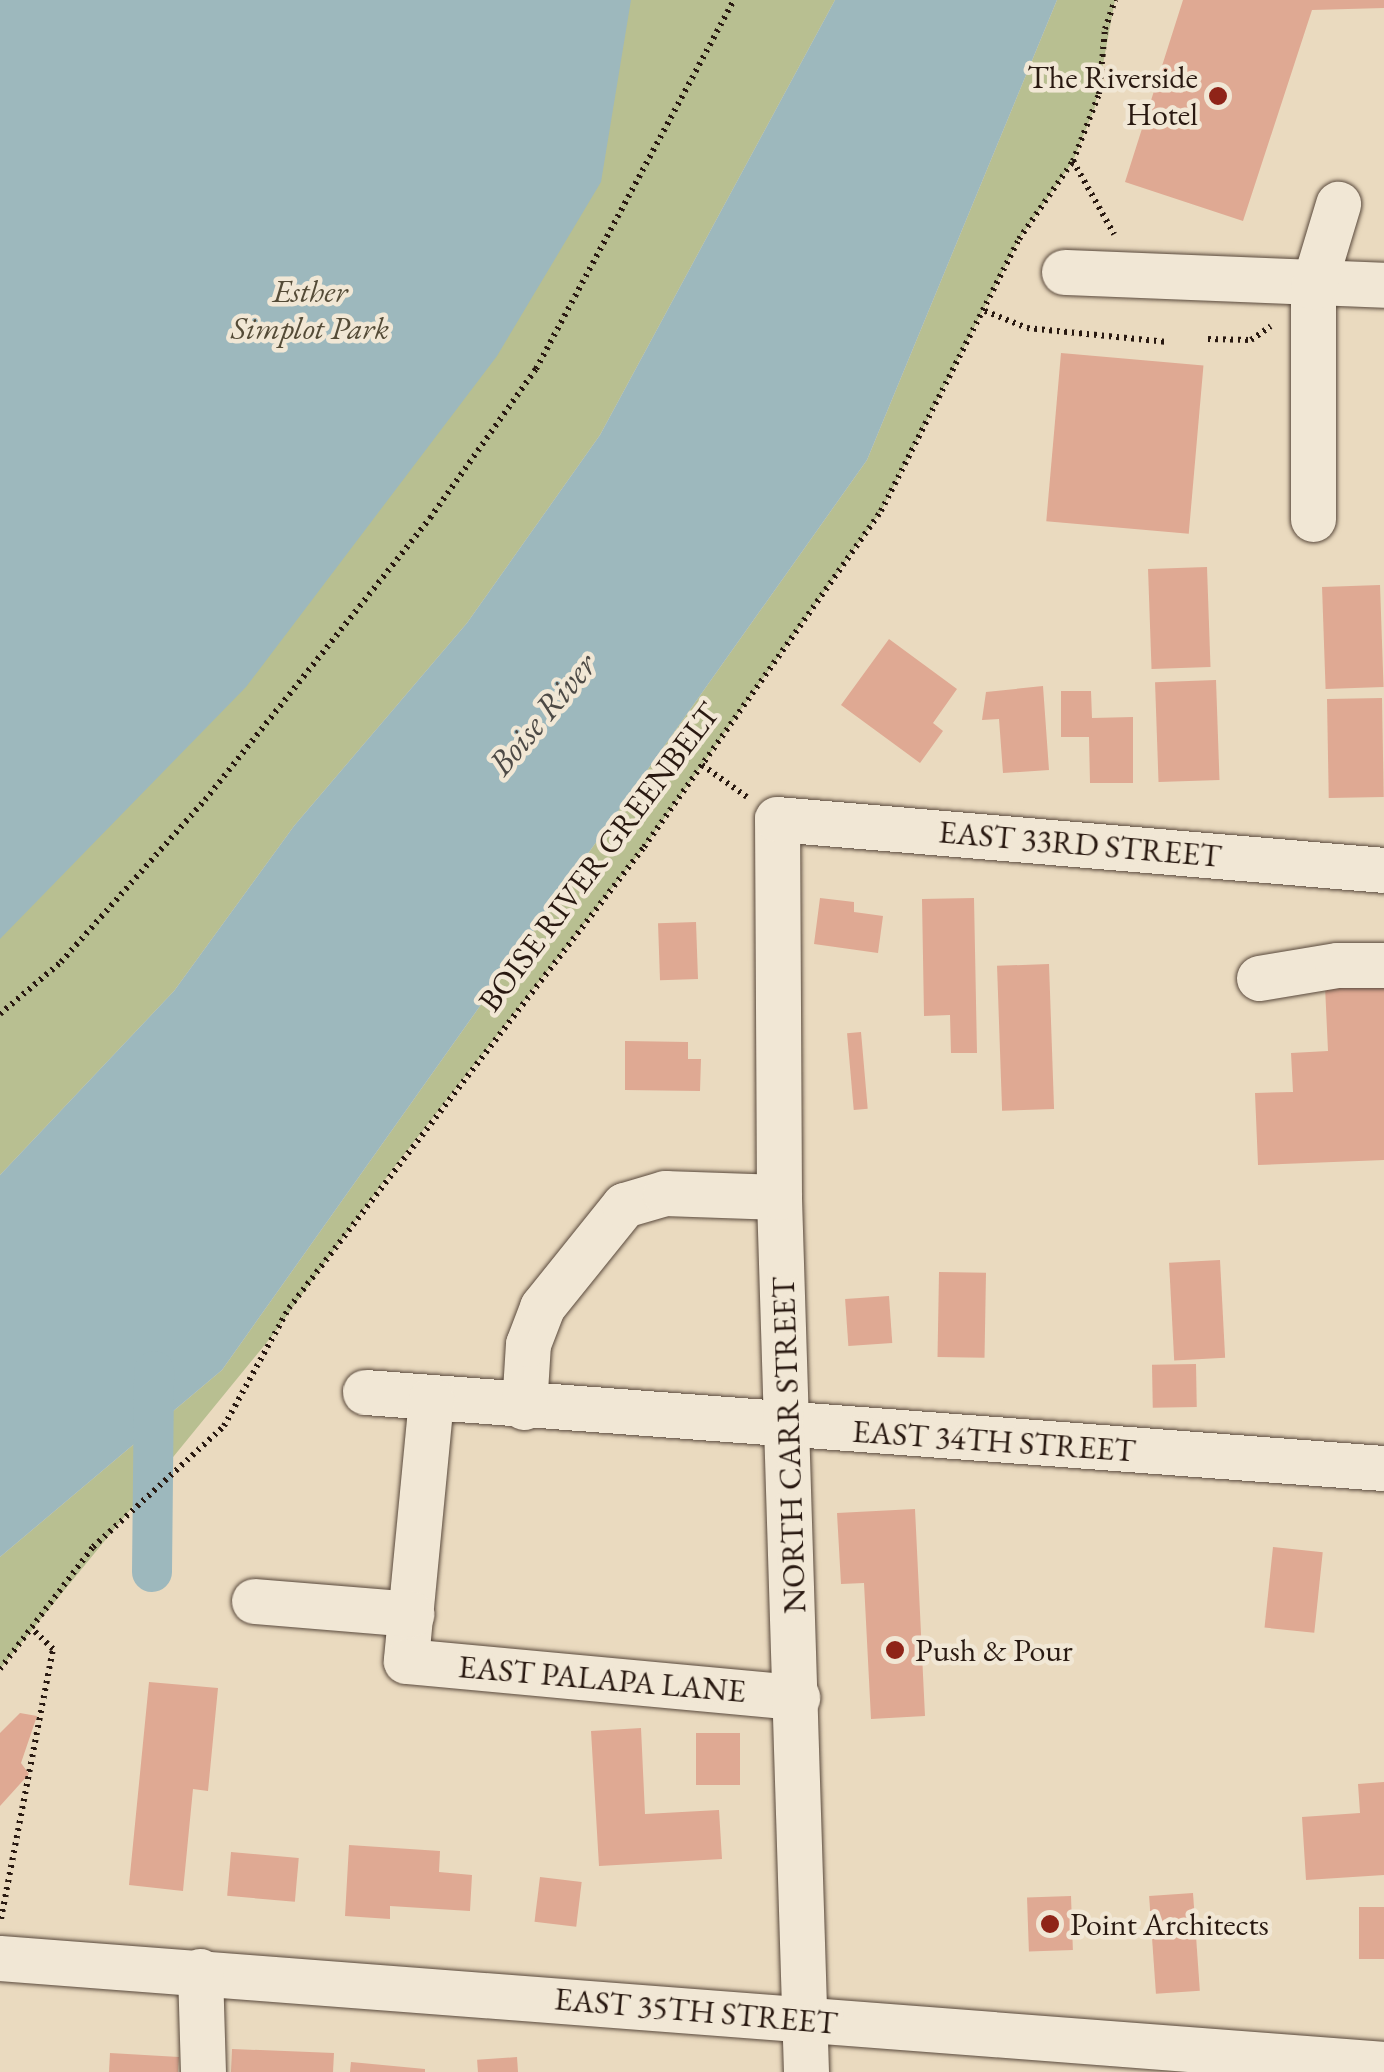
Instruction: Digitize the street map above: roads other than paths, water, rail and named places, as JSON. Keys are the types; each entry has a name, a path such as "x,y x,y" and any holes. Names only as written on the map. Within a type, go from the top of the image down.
{"street":[{"path":"1313,519 1312,287 1338,204"},
{"path":"1064,272 1312,287 1384,285"},
{"name":"EAST 33RD STREET","path":"777,819 1384,870"},
{"name":"NORTH CARR STREET","path":"777,819 780,1196 790,1427 806,2072"},
{"path":"1259,978 1336,964 1384,965"},
{"path":"524,1407 528,1344 542,1308 624,1205 666,1192 780,1196"},
{"name":"EAST 34TH STREET","path":"365,1392 790,1427 1384,1468"},
{"path":"254,1601 411,1614 431,1399"},
{"name":"EAST PALAPA LANE","path":"411,1614 406,1661 797,1698"},
{"name":"EAST 35TH STREET","path":"3,1945 200,1971 1384,2064"},
{"path":"200,1971 203,2072"}],"water":[{"name":"Esther Simplot Park","path":"0,0 631,0 601,182 497,356 246,687 0,939"},
{"name":"Boise River","path":"835,0 1057,0 867,460 222,1370 0,1557 0,1175 174,991 294,826 467,623 600,435"}],"waterway":[{"path":"152,1572 154,1371"}],"place":[{"name":"The Riverside Hotel","path":"1218,96"},
{"name":"Push & Pour","path":"895,1650"},
{"name":"Point Architects","path":"1050,1924"}]}
